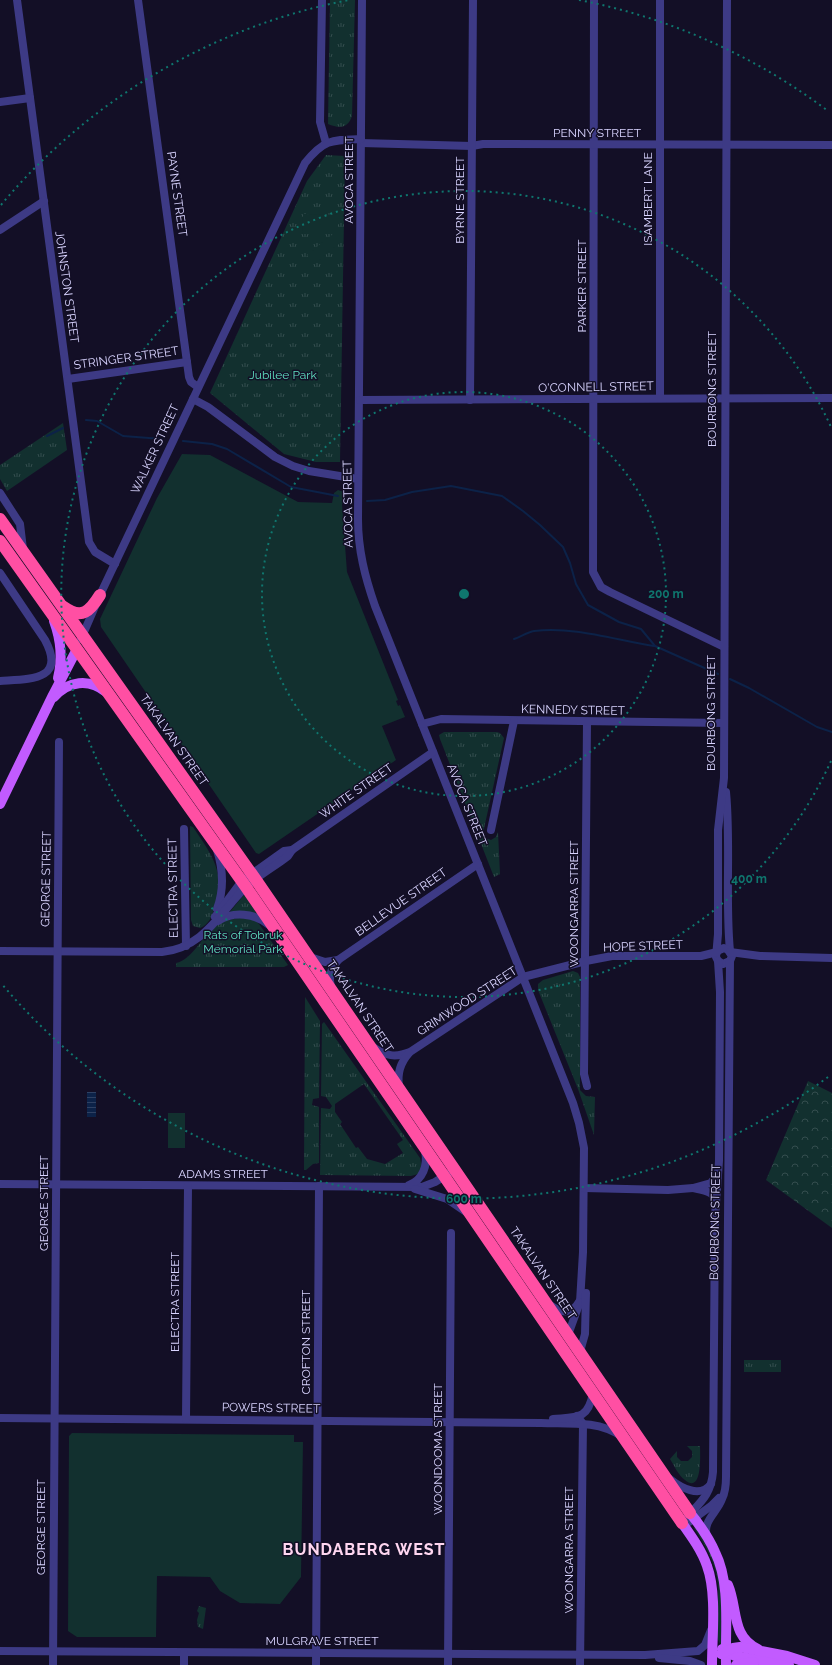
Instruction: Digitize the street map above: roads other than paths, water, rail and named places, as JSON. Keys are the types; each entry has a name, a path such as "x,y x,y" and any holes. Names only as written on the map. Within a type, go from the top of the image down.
{"highway":[{"name":"TAKALVAN STREET","path":"0,519 254,876 692,1515"},
{"path":"0,541 244,884 683,1524"},
{"path":"61,606 74,613 83,613 90,608 100,596"},
{"path":"568,1335 566,1348 568,1358"}],"main road":[{"path":"52,615 59,637 62,656 53,695"},
{"name":"WALKER STREET","path":"1,799 77,649"},
{"path":"43,715 59,692 73,684 86,683 95,685 110,696"},
{"path":"692,1515 716,1552 731,1592 734,1617 740,1632 753,1646 766,1651"},
{"path":"683,1524 700,1550 710,1574 712,1596 712,1665"},
{"path":"723,1574 725,1592 726,1665"},
{"path":"712,1630 716,1644 735,1656 789,1665"},
{"path":"712,1665 725,1651 735,1647 766,1651 815,1665"},
{"path":"736,1665 747,1662 772,1661"}],"street":[{"name":"JOHNSTON STREET","path":"17,0 90,544 97,554 115,564"},
{"name":"PAYNE STREET","path":"138,0 187,362 191,382 198,387"},
{"name":"AVOCA STREET","path":"322,0 320,122 326,143"},
{"name":"AVOCA STREET","path":"362,0 360,400 358,479 358,536 361,559 367,584 523,977"},
{"name":"BYRNE STREET","path":"470,400 473,0"},
{"name":"PARKER STREET","path":"594,0 593,572 601,587 724,647"},
{"name":"ISAMBERT LANE","path":"660,0 660,398"},
{"name":"BOURBONG STREET","path":"727,0 724,778 728,828 728,934 730,951"},
{"path":"0,102 30,98"},
{"name":"WALKER STREET","path":"77,649 100,596 198,387 305,163 315,150 326,143 336,140 362,141"},
{"name":"PENNY STREET","path":"362,141 472,146 483,144 832,145"},
{"path":"0,230 44,201"},
{"name":"STRINGER STREET","path":"68,379 187,362"},
{"name":"O'CONNELL STREET","path":"360,400 832,398"},
{"path":"193,399 208,407 275,457 293,466 358,479"},
{"path":"0,493 21,526 23,552"},
{"path":"0,573 45,640 52,654 52,663 47,672 40,677 0,681"},
{"name":"KENNEDY STREET","path":"422,724 441,720 724,723"},
{"path":"491,830 514,721"},
{"name":"WOONGARRA STREET","path":"587,722 584,1074 588,1086"},
{"name":"GEORGE STREET","path":"53,1665 59,742"},
{"name":"WHITE STREET","path":"212,923 244,884 284,852 292,850 433,752"},
{"name":"BOURBONG STREET","path":"717,952 718,827 724,778"},
{"path":"718,827 723,823 726,823 728,828"},
{"name":"ELECTRA STREET","path":"184,829 186,946"},
{"path":"0,951 162,952 186,946 193,942 212,923 220,902 222,886 220,860 213,841"},
{"name":"BELLEVUE STREET","path":"338,960 478,864"},
{"path":"212,923 226,917 247,915 263,920 277,932"},
{"path":"760,956 730,961 722,964 716,957 717,952 724,948 730,951 760,956 832,958"},
{"path":"730,951 732,956 730,961"},
{"name":"HOPE STREET","path":"586,961 612,956 701,956 717,952"},
{"path":"309,956 322,962 338,960"},
{"name":"HOPE STREET","path":"701,956 718,961"},
{"path":"332,989 330,976 333,966 338,960"},
{"name":"GRIMWOOD STREET","path":"369,1044 390,1056 410,1052 523,977 586,961"},
{"name":"BOURBONG STREET","path":"712,1482 716,1204 718,1171 720,992 718,961"},
{"name":"BOURBONG STREET","path":"726,1483 730,961"},
{"path":"523,977 577,1114 584,1148 583,1252 580,1296 577,1314 568,1335"},
{"name":"GRIMWOOD STREET","path":"399,1088 399,1069 403,1060 410,1052"},
{"path":"404,1187 415,1183 424,1171 426,1156 422,1144"},
{"path":"584,1188 668,1190 693,1188 711,1184 720,1164 724,1162 728,1164 729,1169"},
{"name":"ADAMS STREET","path":"0,1184 404,1187 428,1185 455,1170"},
{"name":"ELECTRA STREET","path":"186,1418 188,1186"},
{"name":"CROFTON STREET","path":"316,1665 320,1186"},
{"path":"404,1187 438,1196 459,1207 472,1218"},
{"path":"693,1188 712,1194 716,1204 716,1210 722,1213 726,1211 728,1207"},
{"name":"WOONDOOMA STREET","path":"448,1665 451,1233"},
{"path":"582,1355 581,1348 585,1334 586,1284 583,1252"},
{"path":"546,1303 558,1310 567,1312 575,1308 580,1296"},
{"path":"714,1313 727,1313"},
{"path":"583,1424 577,1416 584,1413 589,1408 592,1393"},
{"path":"714,1396 726,1396"},
{"name":"POWERS STREET","path":"541,1423 553,1418 577,1416"},
{"name":"POWERS STREET","path":"0,1418 186,1418 583,1424 607,1429 623,1438"},
{"path":"567,1424 574,1427 582,1434"},
{"name":"WOONGARRA STREET","path":"580,1665 583,1424"},
{"path":"663,1472 680,1486 689,1490 706,1490 712,1482"},
{"path":"713,1472 716,1478 722,1479 726,1472"},
{"path":"683,1524 706,1497 712,1482"},
{"path":"692,1515 718,1500 726,1483"},
{"path":"707,1538 705,1530 707,1524 722,1500 726,1483"},
{"name":"MULGRAVE STREET","path":"0,1652 645,1655 698,1651 707,1641 712,1630"},
{"path":"184,1653 184,1665"},
{"name":"MULGRAVE STREET","path":"645,1655 690,1661 701,1665"}],"water":[{"path":"87,1092 96,1092 96,1117 87,1117"}],"waterway":[{"path":"86,420 97,421 123,436 162,439"},
{"path":"47,436 63,428"},
{"path":"183,441 212,444 227,449 291,487 338,496"},
{"path":"367,501 385,500 412,492 451,486 502,496 540,525 563,547 570,563 576,584 588,605 619,622 641,629 655,646 718,674"},
{"path":"514,639 534,631 564,630 594,634 654,646"},
{"path":"730,679 749,688 817,727 832,732"}],"district":[{"name":"BUNDABERG WEST","path":"364,1549"}],"park label":[{"name":"Jubilee Park","path":"283,375"},
{"name":"Rats of Tobruk Memorial Park","path":"243,942"}]}
